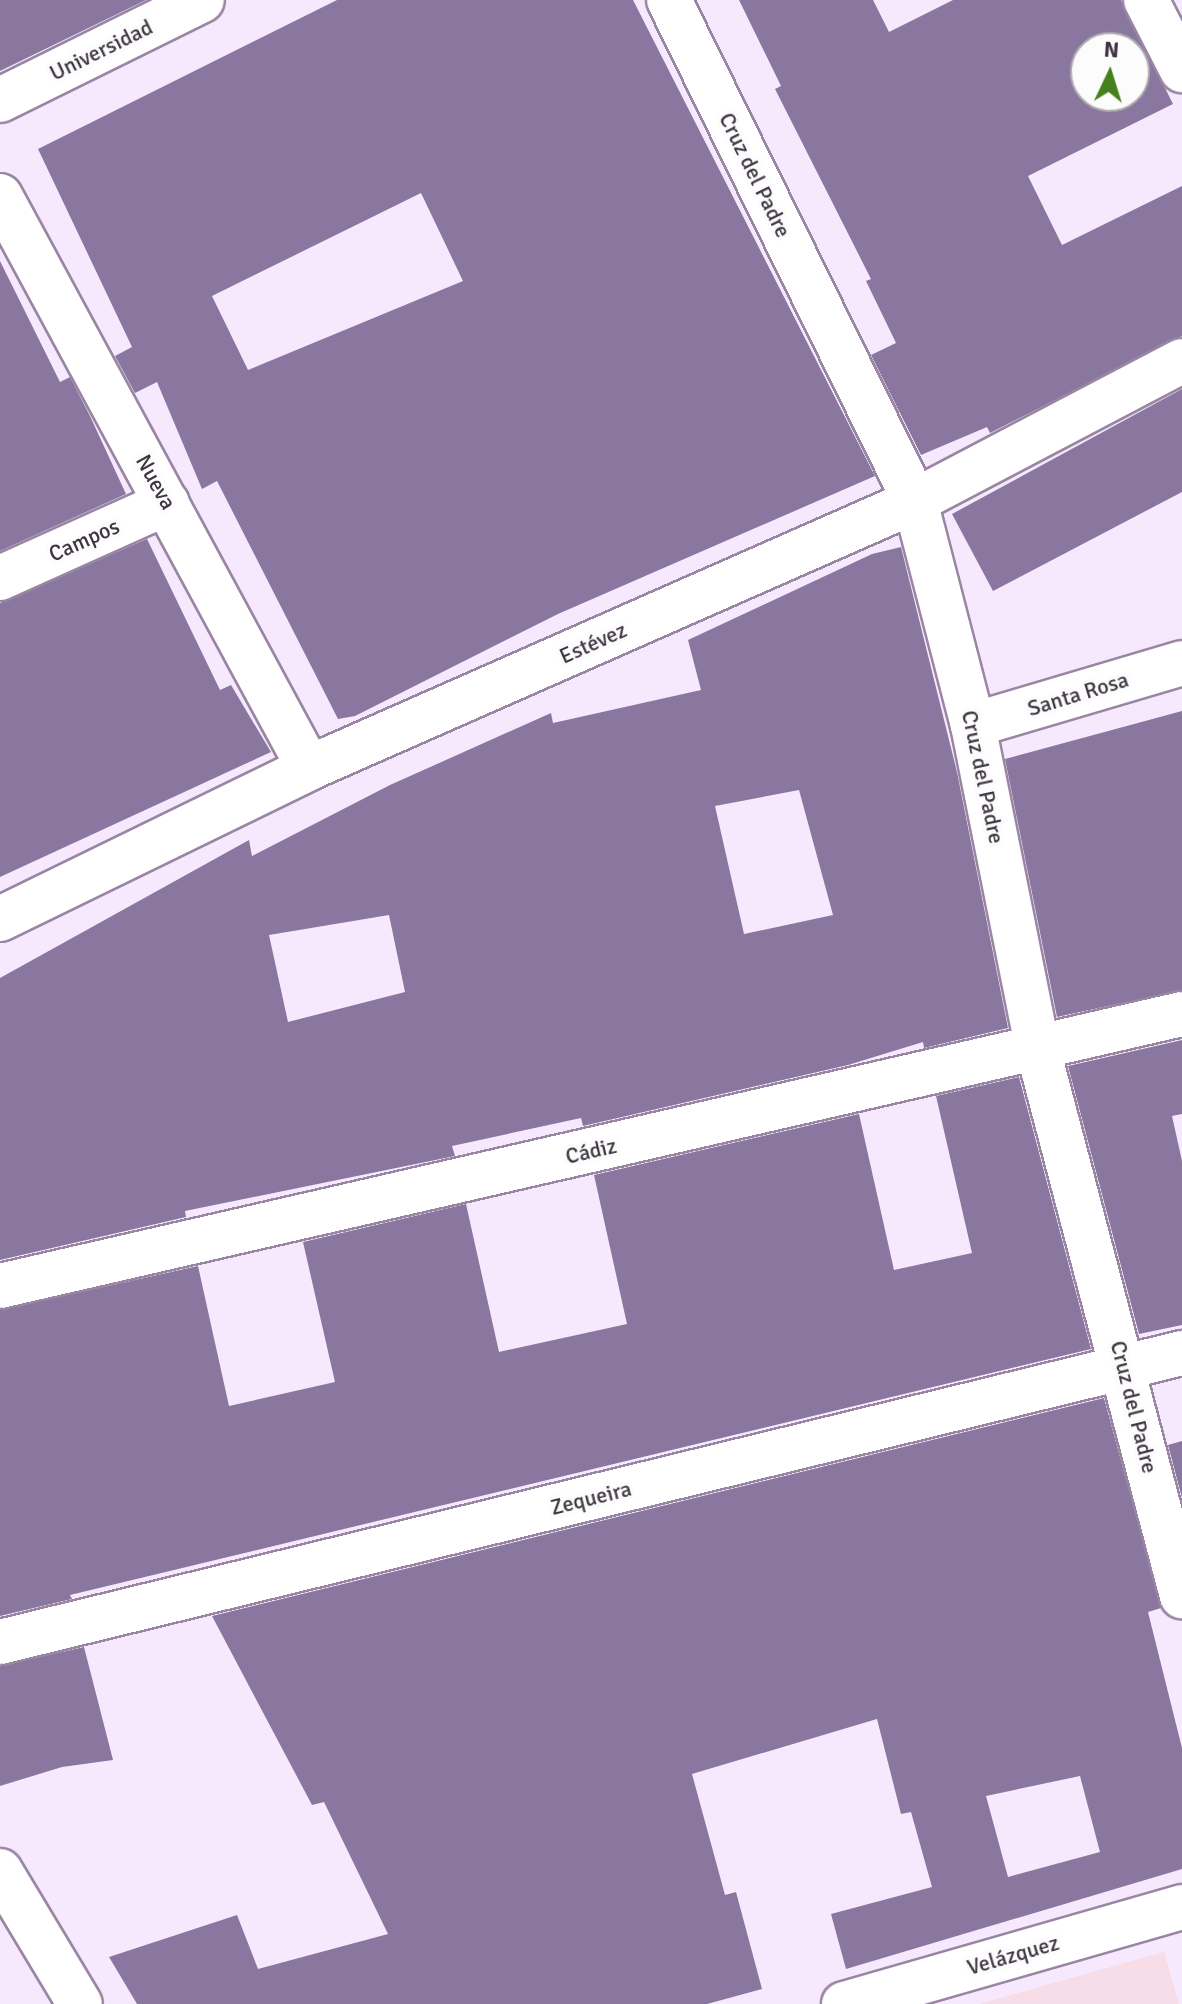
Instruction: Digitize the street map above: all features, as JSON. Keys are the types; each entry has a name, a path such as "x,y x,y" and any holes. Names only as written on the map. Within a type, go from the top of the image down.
{"street":[{"name":"Universidad","path":"0,100 202,0"},
{"name":"Cruz del Padre","path":"669,0 915,501 973,725 1038,1050 1125,1368 1182,1596"},
{"path":"1146,0 1182,70"},
{"name":"Nueva","path":"0,196 309,768"},
{"name":"Estévez","path":"0,919 309,768 915,501 1182,361"},
{"name":"Campos","path":"0,578 167,503"},
{"name":"Santa Rosa","path":"973,725 1182,663"},
{"name":"Cádiz","path":"0,1286 1038,1050 1182,1014"},
{"name":"Zequeira","path":"0,1642 1182,1353"},
{"path":"0,1871 80,2004"},
{"name":"Velázquez","path":"844,2004 1182,1907"}],"shaded area":[{"path":"1164,1952 1179,2004 979,2004"}],"building":[{"path":"0,0 146,0 0,71"},
{"path":"337,0 633,0 875,476 558,614 355,716 338,719 217,481 202,489 157,382 135,393 115,356 132,347 38,149","holes":["421,193 463,281 248,370 212,296"]},
{"path":"739,0 873,0 889,32 953,0 1121,0 1137,32 1070,32 1070,112 1150,112 1150,58 1173,104 1028,176 1062,245 1182,186 1182,336 990,433 987,427 921,455 871,355 896,343 866,281 871,279 775,89 781,86"},
{"path":"0,261 60,382 70,377 126,494 0,551"},
{"path":"1182,389 1182,492 993,591 952,514"},
{"path":"147,539 220,690 231,685 271,752 0,877 0,603"},
{"path":"901,547 957,772 1008,1028 924,1048 923,1042 848,1065 583,1126 581,1118 452,1146 455,1156 185,1211 186,1217 0,1260 0,978 249,840 252,856 390,785 551,713 553,723 701,690 688,640 872,554","holes":["799,790 833,915 744,934 715,806","389,915 405,992 288,1022 269,935"]},
{"path":"1182,711 1182,990 1057,1017 1005,759"},
{"path":"1182,1040 1182,1114 1172,1116 1182,1161 1182,1325 1139,1334 1068,1066"},
{"path":"1019,1077 1091,1349 70,1595 72,1599 0,1616 0,1310 198,1266 229,1406 335,1382 303,1242 466,1204 499,1352 627,1324 594,1175 859,1114 894,1270 972,1253 936,1096"},
{"path":"1104,1398 1161,1608 1148,1612 1182,1748 1182,1869 846,1969 831,1914 932,1887 911,1812 901,1814 877,1719 692,1774 725,1895 736,1892 762,1989 707,2004 137,2004 109,1957 237,1915 258,1969 388,1934 324,1802 312,1805 212,1616","holes":["1080,1776 1100,1852 1008,1877 986,1796"]},
{"path":"1182,1441 1182,1498 1168,1445"},
{"path":"84,1647 113,1760 62,1767 0,1786 0,1666"}]}
